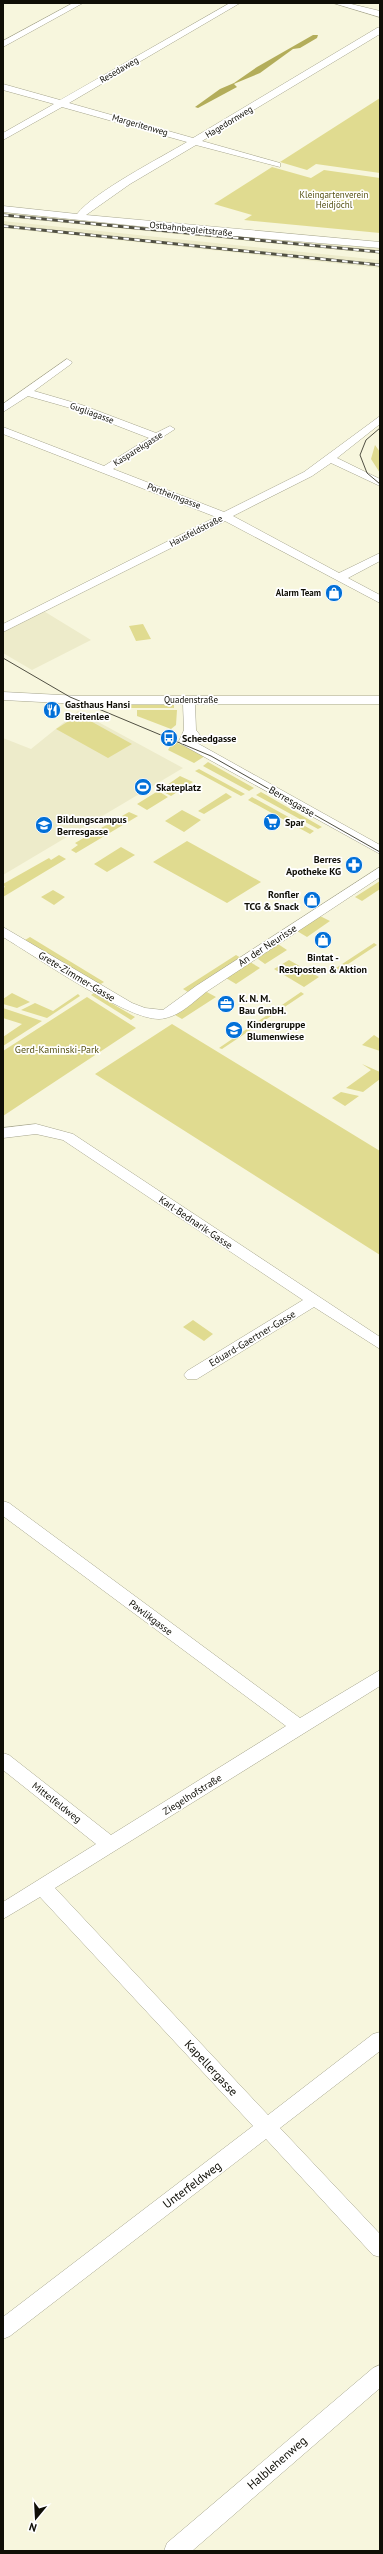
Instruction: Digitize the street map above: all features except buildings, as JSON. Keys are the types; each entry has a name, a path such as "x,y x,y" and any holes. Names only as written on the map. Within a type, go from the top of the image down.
{"street":[{"path":"3,44 79,3"},
{"name":"Resedaweg","path":"3,137 236,3"},
{"path":"338,3 380,14"},
{"name":"Hagedornweg","path":"80,217 86,209 128,182 197,142 380,30"},
{"name":"Margeritenweg","path":"3,87 277,165"},
{"name":"Ostbahnbegleitstraße","path":"3,209 380,245"},
{"path":"3,409 67,362"},
{"name":"Gugliagasse","path":"26,392 78,407 157,437"},
{"name":"Hausfeldstraße","path":"3,629 308,474 330,459 380,419"},
{"name":"Kasparekgasse","path":"106,469 170,429"},
{"name":"Portheimgasse","path":"3,430 224,516 380,600"},
{"path":"330,459 380,483"},
{"path":"339,578 380,556"},
{"name":"Quadenstraße","path":"3,696 49,700 380,700"},
{"name":"Berresgasse","path":"189,700 190,731 187,733 185,741 380,850"},
{"name":"An der Neurisse","path":"154,1016 163,1016 175,1010 201,989 380,871"},
{"name":"Grete-Zimmer-Gasse","path":"3,931 127,1006 154,1016"},
{"name":"Karl-Bednarik-Gasse","path":"3,1133 28,1128 51,1129 68,1137 313,1301 380,1344"},
{"name":"Eduard-Gaertner-Gasse","path":"192,1375 313,1301"},
{"name":"Pawlikgasse","path":"3,1507 300,1727"},
{"name":"Ziegelhofstraße","path":"3,1911 43,1888 380,1677"},
{"name":"Mittelfeldweg","path":"3,1760 111,1845"},
{"name":"Kapellergasse","path":"43,1888 380,2248"},
{"name":"Unterfeldweg","path":"3,2329 380,2040"},
{"name":"Halblehenweg","path":"174,2551 380,2375"}],"shaded area":[{"path":"313,35 318,35 317,38 300,48 293,49 260,73 234,84 237,87 198,108 195,107 220,89 234,83 257,67"},
{"path":"3,212 380,248 380,254 3,217"},
{"path":"3,221 380,260 380,268 3,228"},
{"path":"42,610 91,640 32,670 3,653 3,631"},
{"name":"Bildungscampus Berresgasse","path":"78,711 183,768 3,875 3,738 31,749"}],"green space":[{"path":"380,98 380,173 316,164 307,170 280,162"},
{"name":"Kleingartenverein Heidjöchl","path":"272,167 311,178 324,170 380,178 380,233 244,220 252,215 214,204"},
{"path":"375,445 380,452 380,473 371,459"},
{"path":"143,624 151,639 136,641 129,626"},
{"path":"109,705 174,705 174,708 117,708"},
{"path":"137,710 177,710 176,725 171,729 137,716"},
{"path":"76,713 132,744 108,758 56,729 72,719 70,715"},
{"path":"173,741 205,756 194,763 168,750"},
{"path":"208,762 254,788 249,791 203,766"},
{"path":"199,769 245,794 241,796 195,771"},
{"path":"180,776 193,782 171,796 160,790"},
{"path":"158,791 168,797 147,810 137,804"},
{"path":"261,792 322,827 318,829 256,795"},
{"path":"226,793 232,797 204,814 198,811"},
{"path":"252,797 314,831 310,834 248,800"},
{"path":"182,810 201,820 184,832 165,821"},
{"path":"129,812 138,816 76,853 71,850 78,845 75,843"},
{"path":"187,841 261,882 227,903 153,862"},
{"path":"121,847 135,855 107,872 94,864"},
{"path":"59,855 66,859 3,897 3,888 5,887 3,884 49,858 51,860"},
{"path":"380,881 380,889 362,901 355,897"},
{"path":"53,890 65,897 54,905 41,897"},
{"path":"320,916 330,921 307,937 297,931"},
{"path":"30,937 104,982 99,985 25,940"},
{"path":"374,943 377,945 333,974 330,972"},
{"path":"278,944 287,950 265,964 258,959 260,955"},
{"path":"236,955 241,958 188,992 183,989"},
{"path":"289,960 319,977 304,987 274,969"},
{"path":"250,962 260,968 236,984 226,978"},
{"path":"205,991 216,997 182,1019 175,1015"},
{"path":"301,992 304,994 222,1049 219,1048"},
{"path":"12,993 30,1002 17,1008 3,1004 3,999"},
{"path":"94,993 135,1017 131,1020 91,995"},
{"path":"78,994 80,996 47,1018 21,1010 35,1003 53,1011"},
{"name":"Gerd-Kaminski-Park","path":"87,997 136,1028 3,1116 3,1051"},
{"path":"3,1008 42,1021 3,1046 3,1037 22,1024 3,1018"},
{"path":"172,1024 380,1151 380,1255 95,1074"},
{"path":"374,1035 380,1039 380,1051 362,1045"},
{"path":"362,1064 380,1072 380,1079 363,1092 346,1088 371,1070"},
{"path":"341,1092 359,1096 345,1106 332,1098"},
{"path":"193,1320 213,1334 204,1341 183,1327"}],"tram line":[{"path":"380,428 366,440 360,455 367,473 380,484"},
{"path":"3,658 70,697 211,756 380,852"}],"railway":[{"path":"3,215 380,252"},
{"path":"3,226 380,265"}],"place":[{"name":"Alarm Team","path":"334,593"},
{"name":"Gasthaus Hansi Breitenlee","path":"52,710"},
{"name":"Scheedgasse","path":"169,738"},
{"name":"Skateplatz","path":"143,787"},
{"name":"Spar","path":"272,822"},
{"name":"Bildungscampus Berresgasse","path":"44,825"},
{"name":"Berres Apotheke KG","path":"354,865"},
{"name":"Ronfler TCG & Snack","path":"312,900"},
{"name":"Bintat - Restposten & Aktion","path":"323,940"},
{"name":"K. N. M. Bau GmbH.","path":"226,1004"},
{"name":"Kindergruppe Blumenwiese","path":"234,1030"}]}
